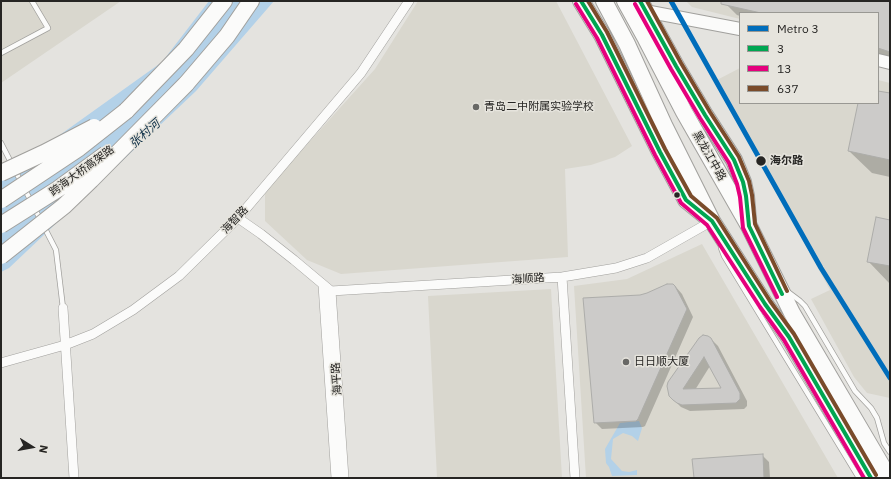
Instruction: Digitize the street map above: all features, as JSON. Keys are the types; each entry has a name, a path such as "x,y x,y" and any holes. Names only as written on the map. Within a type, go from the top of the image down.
{"highway":[{"path":"206,24 220,1"},
{"name":"跨海大桥高架路","path":"1,200 79,148 126,111 186,49 224,1"},
{"name":"跨海大桥高架路","path":"1,225 58,189 112,149 186,84 227,36 251,1"},
{"path":"227,36 262,1"},
{"path":"581,1 602,35 660,152 686,200 712,221"},
{"path":"604,1 627,44 664,125 712,221 765,304 789,337 871,478"},
{"name":"黑龙江中路","path":"625,1 684,112 749,226 792,313 889,478"},
{"path":"642,6 705,115 734,160 746,196 749,226"},
{"path":"1,256 69,201 186,84"},
{"path":"1,173 126,111"}],"street":[{"name":"海智路","path":"1,363 65,345 93,334 133,310 179,276 238,218 361,73 409,1"},
{"path":"642,6 739,28"},
{"path":"879,60 890,62"},
{"path":"238,218 261,234 331,291"},
{"name":"海顺路","path":"331,291 562,277 616,268 647,258 712,221"},
{"path":"562,277 575,478"},
{"name":"海平路","path":"323,285 336,478"},
{"name":"海平路","path":"331,291 344,478"},
{"path":"62,308 74,478"}],"lane":[{"path":"1,53 48,28 32,1"},
{"path":"1,143 56,250 62,308"},
{"path":"712,221 724,256 859,478"},
{"path":"777,284 805,306 856,391 871,408 877,418 884,443 890,452"}],"shaded area":[{"path":"1,1 121,1 1,83"},
{"name":"青岛二中附属实验学校","path":"418,1 556,1 632,146 615,157 591,165 565,169 568,257 341,274 307,260 265,221 265,191 375,69"},
{"path":"686,1 890,1 890,57 879,54 879,12 739,12 739,19 692,7"},
{"path":"739,69 739,104 879,104 879,80 890,83 890,398 867,393 854,377 811,299 830,290 715,81"},
{"path":"702,244 838,478 586,478 574,286 627,279"},
{"path":"551,289 562,478 437,478 428,296"}],"water":[{"name":"张村河","path":"209,1 274,1 196,91 9,268 1,272 1,177 162,62"},
{"path":"639,421 642,428 638,441 632,436 623,433 613,439 611,459 622,471 629,472 637,470 637,475 612,476 606,463 605,449 620,423"}],"building":[{"path":"721,1 890,1 890,52 879,48 879,12 757,12 721,4"},
{"path":"879,91 890,93 890,160 848,151 858,104 879,104"},
{"path":"876,217 890,220 890,266 867,262"},
{"name":"日日顺大厦","path":"667,284 673,284 675,286 687,309 638,419 636,421 594,423 583,298 640,295"},
{"path":"703,335 711,338 740,393 740,399 736,403 682,405 677,403 669,396 667,386 668,382 699,338","holes":["704,357 721,388 683,389"]},
{"path":"763,454 764,478 694,478 692,459"}],"metro line":[{"name":"3","path":"671,1 821,268 890,378"}],"transit line":[{"name":"3","path":"581,1 602,35 660,152 686,200 712,221 765,304 789,337 871,478"},
{"name":"637","path":"588,1 607,32 665,149 691,196 717,218 770,301 794,334 876,475"},
{"name":"3","path":"640,1 676,66 734,160 743,182 749,226 782,294"},
{"name":"637","path":"647,1 681,63 739,157 749,181 755,224 787,291"},
{"name":"13","path":"576,4 597,38 655,155 681,203 707,225 760,307 784,340 864,478"},
{"name":"13","path":"635,4 671,69 729,163 740,197 743,228 777,297"}],"place":[{"name":"青岛二中附属实验学校","path":"476,107"},
{"name":"海尔路","path":"761,161"},
{"name":"日日顺大厦","path":"626,362"}]}
